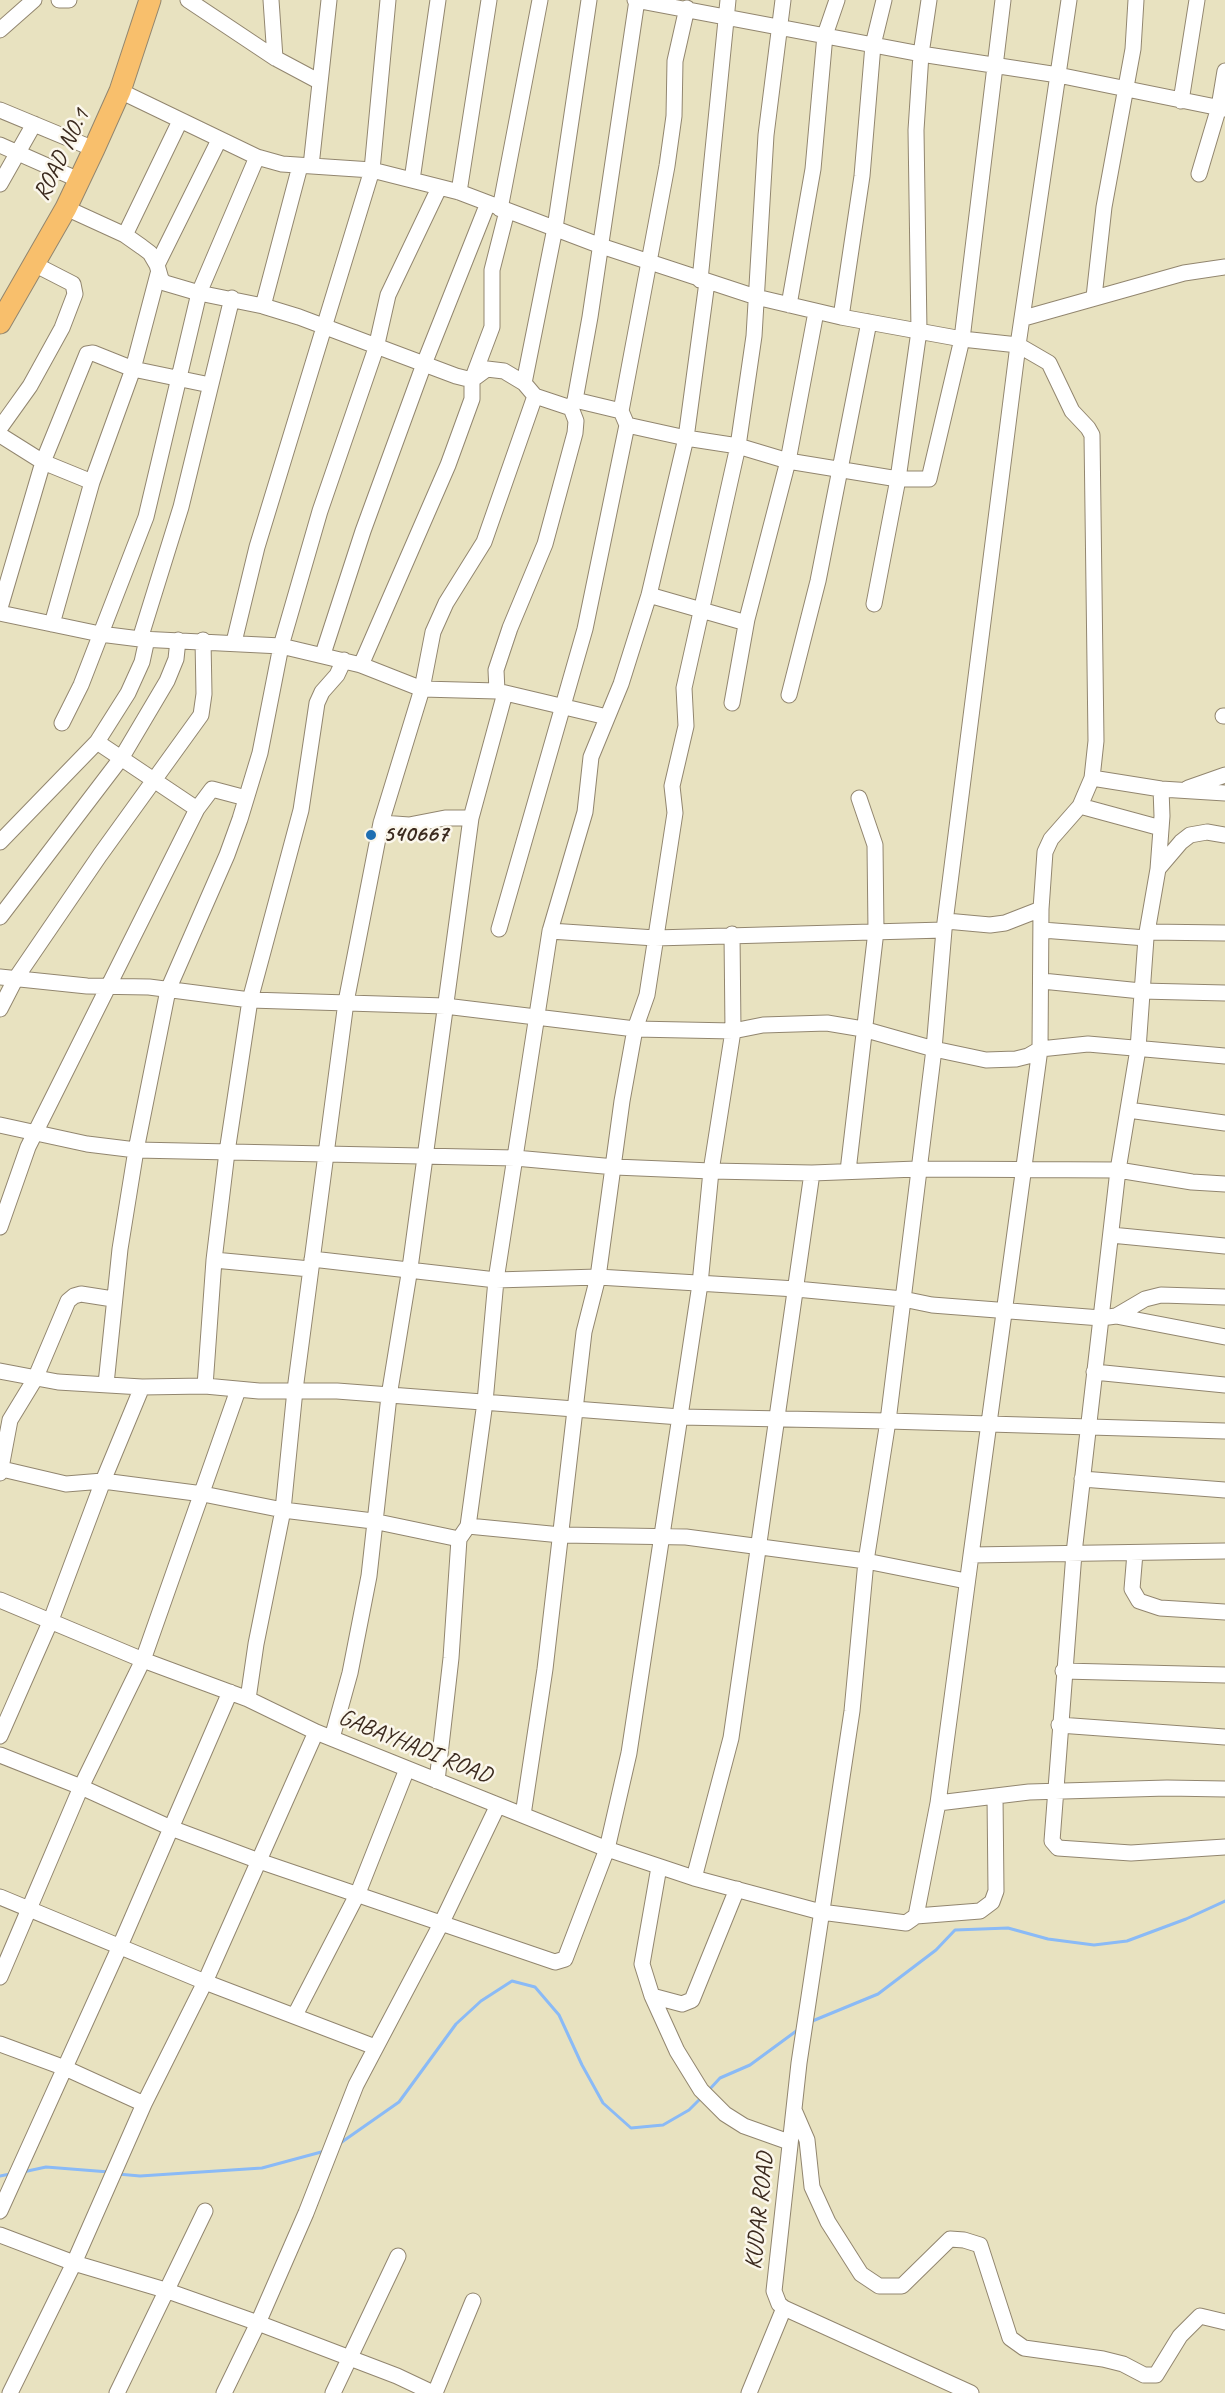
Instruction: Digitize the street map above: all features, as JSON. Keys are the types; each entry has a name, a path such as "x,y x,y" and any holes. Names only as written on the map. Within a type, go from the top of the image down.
{"highway":[{"name":"ROAD NO.1","path":"0,323 66,208 94,148 120,91 150,0"}],"street":[{"path":"0,30 34,0"},
{"path":"59,0 69,0"},
{"path":"188,0 275,58 320,81"},
{"path":"271,0 275,58"},
{"path":"263,306 305,166 320,81 329,0"},
{"path":"234,642 256,547 372,170 388,0"},
{"path":"412,180 438,0"},
{"path":"459,192 489,0"},
{"path":"361,665 448,465 472,399 472,380 492,327 492,270 498,208 540,0"},
{"path":"524,383 555,228 589,0"},
{"path":"332,1738 350,1673 362,1612 389,1396 426,1156 471,818 501,692 496,670 510,628 545,544 575,433 576,421 573,404 601,246 636,0 672,3 687,8 727,8 778,26 921,54 993,63 1058,75 1222,108"},
{"path":"523,1815 545,1669 573,1410 584,1332 598,1277 615,1167 622,1101 635,1029 647,995 675,813 672,786 686,726 684,688 738,446 754,336 762,191 778,26 783,0"},
{"path":"789,305 813,169 825,35 837,0"},
{"path":"841,317 862,176 873,45 884,0"},
{"path":"874,604 898,479 919,331 916,130 921,54 928,0"},
{"path":"66,208 124,235 150,253 165,283 199,293 263,306 376,348 472,380 492,368 511,373 535,396 624,418 686,438 738,446 788,461 898,479 926,481 931,476 962,339 993,63 1003,0"},
{"name":"KUDAR ROAD","path":"784,2308 779,2304 774,2291 789,2142 852,1711 866,1561 888,1420 917,1169 934,1049 945,925 1018,345 1024,318 1069,0"},
{"path":"1094,297 1104,207 1127,89 1136,0"},
{"path":"1181,101 1197,0"},
{"path":"499,929 585,629 624,418 674,116 675,61 687,8"},
{"path":"436,1780 464,1532 485,1402 496,1280 535,1015 550,931 585,812 591,757 621,684 649,595 686,438 703,281 727,8"},
{"path":"1199,174 1222,108 1225,71"},
{"path":"120,91 257,157 305,166 372,170 459,192 601,246 703,281 816,312 962,339 1018,345 1049,363 1072,411 1091,431 1096,741 1092,778 1080,806 1051,839 1045,852 1041,909 1040,1049 1003,1309 990,1424 966,1581 938,1803 916,1916"},
{"path":"0,110 94,148"},
{"path":"124,235 180,121"},
{"path":"0,184 34,124"},
{"path":"52,624 92,482 133,369 158,270 219,140"},
{"path":"0,145 79,180"},
{"path":"62,723 81,685 146,517 199,293 257,157"},
{"path":"106,1384 113,1299 136,1149 168,990 227,855 246,798 260,753 281,646 320,511 376,348 393,281 439,188"},
{"path":"323,654 363,531 424,364 498,208"},
{"path":"0,428 30,386 62,328 75,294 73,284 34,264"},
{"path":"1024,318 1184,273 1225,267"},
{"path":"0,842 97,742 128,693 142,662 144,639 178,517 232,298"},
{"path":"732,703 747,619 788,461 816,312"},
{"path":"789,695 814,601 869,322"},
{"path":"0,608 43,462 87,354 93,353 133,369 210,385"},
{"path":"248,1699 256,1644 283,1510 295,1390 324,1154 346,1002 381,824 422,689 433,632 446,603 484,542 535,396"},
{"path":"0,435 43,462 92,482"},
{"path":"649,595 743,622 747,619"},
{"path":"0,613 100,634 144,639 203,640 281,646 323,654 361,665 422,689 501,692 607,717"},
{"path":"0,917 122,757 167,681 176,659 178,640"},
{"path":"0,1009 16,978 201,715 204,694 203,640"},
{"path":"205,1386 214,1260 227,1152 250,1000 301,810 317,703 322,692 337,675 344,660"},
{"path":"97,742 197,809"},
{"path":"1185,789 1225,775"},
{"path":"1092,778 1161,789 1225,793"},
{"path":"0,1227 35,1133 197,809 213,789 246,798"},
{"path":"1161,789 1158,868 1147,935 1138,1048 1118,1170 1074,1553 1053,1793 1052,1841 1058,1848 1131,1852 1225,1847"},
{"path":"848,1171 876,931 875,845 859,798"},
{"path":"1080,806 1161,828"},
{"path":"381,824 409,825 445,818 471,818"},
{"path":"1158,868 1190,835 1197,832 1225,835"},
{"path":"550,931 655,938 876,931 1005,923 1041,909"},
{"path":"1042,930 1147,935 1225,933"},
{"path":"0,1755 81,1787 171,1828 259,1861 555,1962 565,1959 607,1849 629,1753 700,1284 711,1171 733,1031 732,934"},
{"path":"0,977 168,990 250,1000 445,1006 535,1015 635,1029 733,1031 796,1023 827,1023 863,1029 934,1049 986,1060 1028,1056 1040,1049 1088,1044 1225,1056"},
{"path":"1042,981 1141,991 1225,993"},
{"path":"1128,1110 1225,1123"},
{"path":"0,1125 87,1144 136,1149 515,1158 615,1167 711,1171 812,1173 917,1169 1118,1170 1192,1182 1225,1184"},
{"path":"694,1878 731,1738 812,1173"},
{"path":"1111,1235 1225,1246"},
{"path":"214,1260 410,1268 496,1280 598,1277 796,1289 903,1299 932,1305 1101,1318 1116,1316 1225,1337"},
{"path":"113,1299 81,1294 68,1301 35,1379 10,1420 1,1471 66,1484 103,1481 203,1494 283,1510 464,1532 662,1537 760,1546 866,1561 966,1581"},
{"path":"1116,1316 1145,1299 1161,1295 1225,1297"},
{"path":"0,1371 35,1379 142,1387 205,1386 238,1390 295,1390 485,1402 680,1418 778,1421 888,1420 1088,1429 1225,1431"},
{"path":"1094,1372 1225,1385"},
{"path":"0,1736 51,1620 103,1481 142,1387"},
{"path":"0,1977 81,1787 143,1660 238,1390"},
{"path":"1082,1479 1225,1490"},
{"path":"971,1555 1225,1551"},
{"path":"1135,1553 1132,1590 1139,1601 1160,1608 1225,1612"},
{"name":"GABAYHADI ROAD","path":"0,1600 143,1660 248,1699 316,1732 607,1849 694,1878 821,1912 906,1923 916,1916 980,1911 992,1902 996,1891 994,1796"},
{"path":"1063,1671 1225,1675"},
{"path":"0,2211 120,1946 230,1692"},
{"path":"1059,1725 1225,1737"},
{"path":"10,2393 74,2263 144,2104 205,1982 316,1732"},
{"path":"295,2015 358,1893 407,1769"},
{"path":"938,1803 994,1796 1053,1793 1167,1788 1225,1789"},
{"path":"224,2393 258,2323 306,2213 347,2107 375,2047 442,1922 498,1805"},
{"path":"659,1867 642,1964 652,1996 677,2052 700,2090 725,2114 744,2126 789,2142"},
{"path":"652,1996 682,2004 692,2000 737,1889"},
{"path":"0,1898 205,1982 375,2047"},
{"path":"0,2044 65,2068 144,2104"},
{"path":"794,2110 807,2140 812,2187 828,2222 861,2274 879,2286 902,2286 950,2239 980,2245 1010,2338 1024,2348 1103,2359 1123,2364 1144,2375 1156,2375 1180,2336 1200,2316 1225,2322"},
{"path":"117,2393 205,2211"},
{"path":"0,2235 74,2263 165,2290 258,2323 397,2376 434,2393 473,2301"},
{"path":"333,2393 398,2256"},
{"path":"749,2393 784,2308 942,2387 971,2393"}],"waterway":[{"path":"810,2022 878,1994 936,1950 955,1930 1008,1928 1048,1939 1094,1945 1127,1941 1186,1919 1225,1901"},
{"path":"339,2144 399,2102 456,2024 481,2001 512,1981 535,1987 559,2015 603,2103 631,2128 663,2125 689,2110 702,2097"},
{"path":"709,2090 720,2078 750,2065 799,2029"},
{"path":"118,2174 140,2176 262,2168 325,2151"},
{"path":"23,2172 46,2167 109,2172"},
{"path":"0,2176 10,2174"}],"place":[{"name":"540667","path":"371,835"}]}
